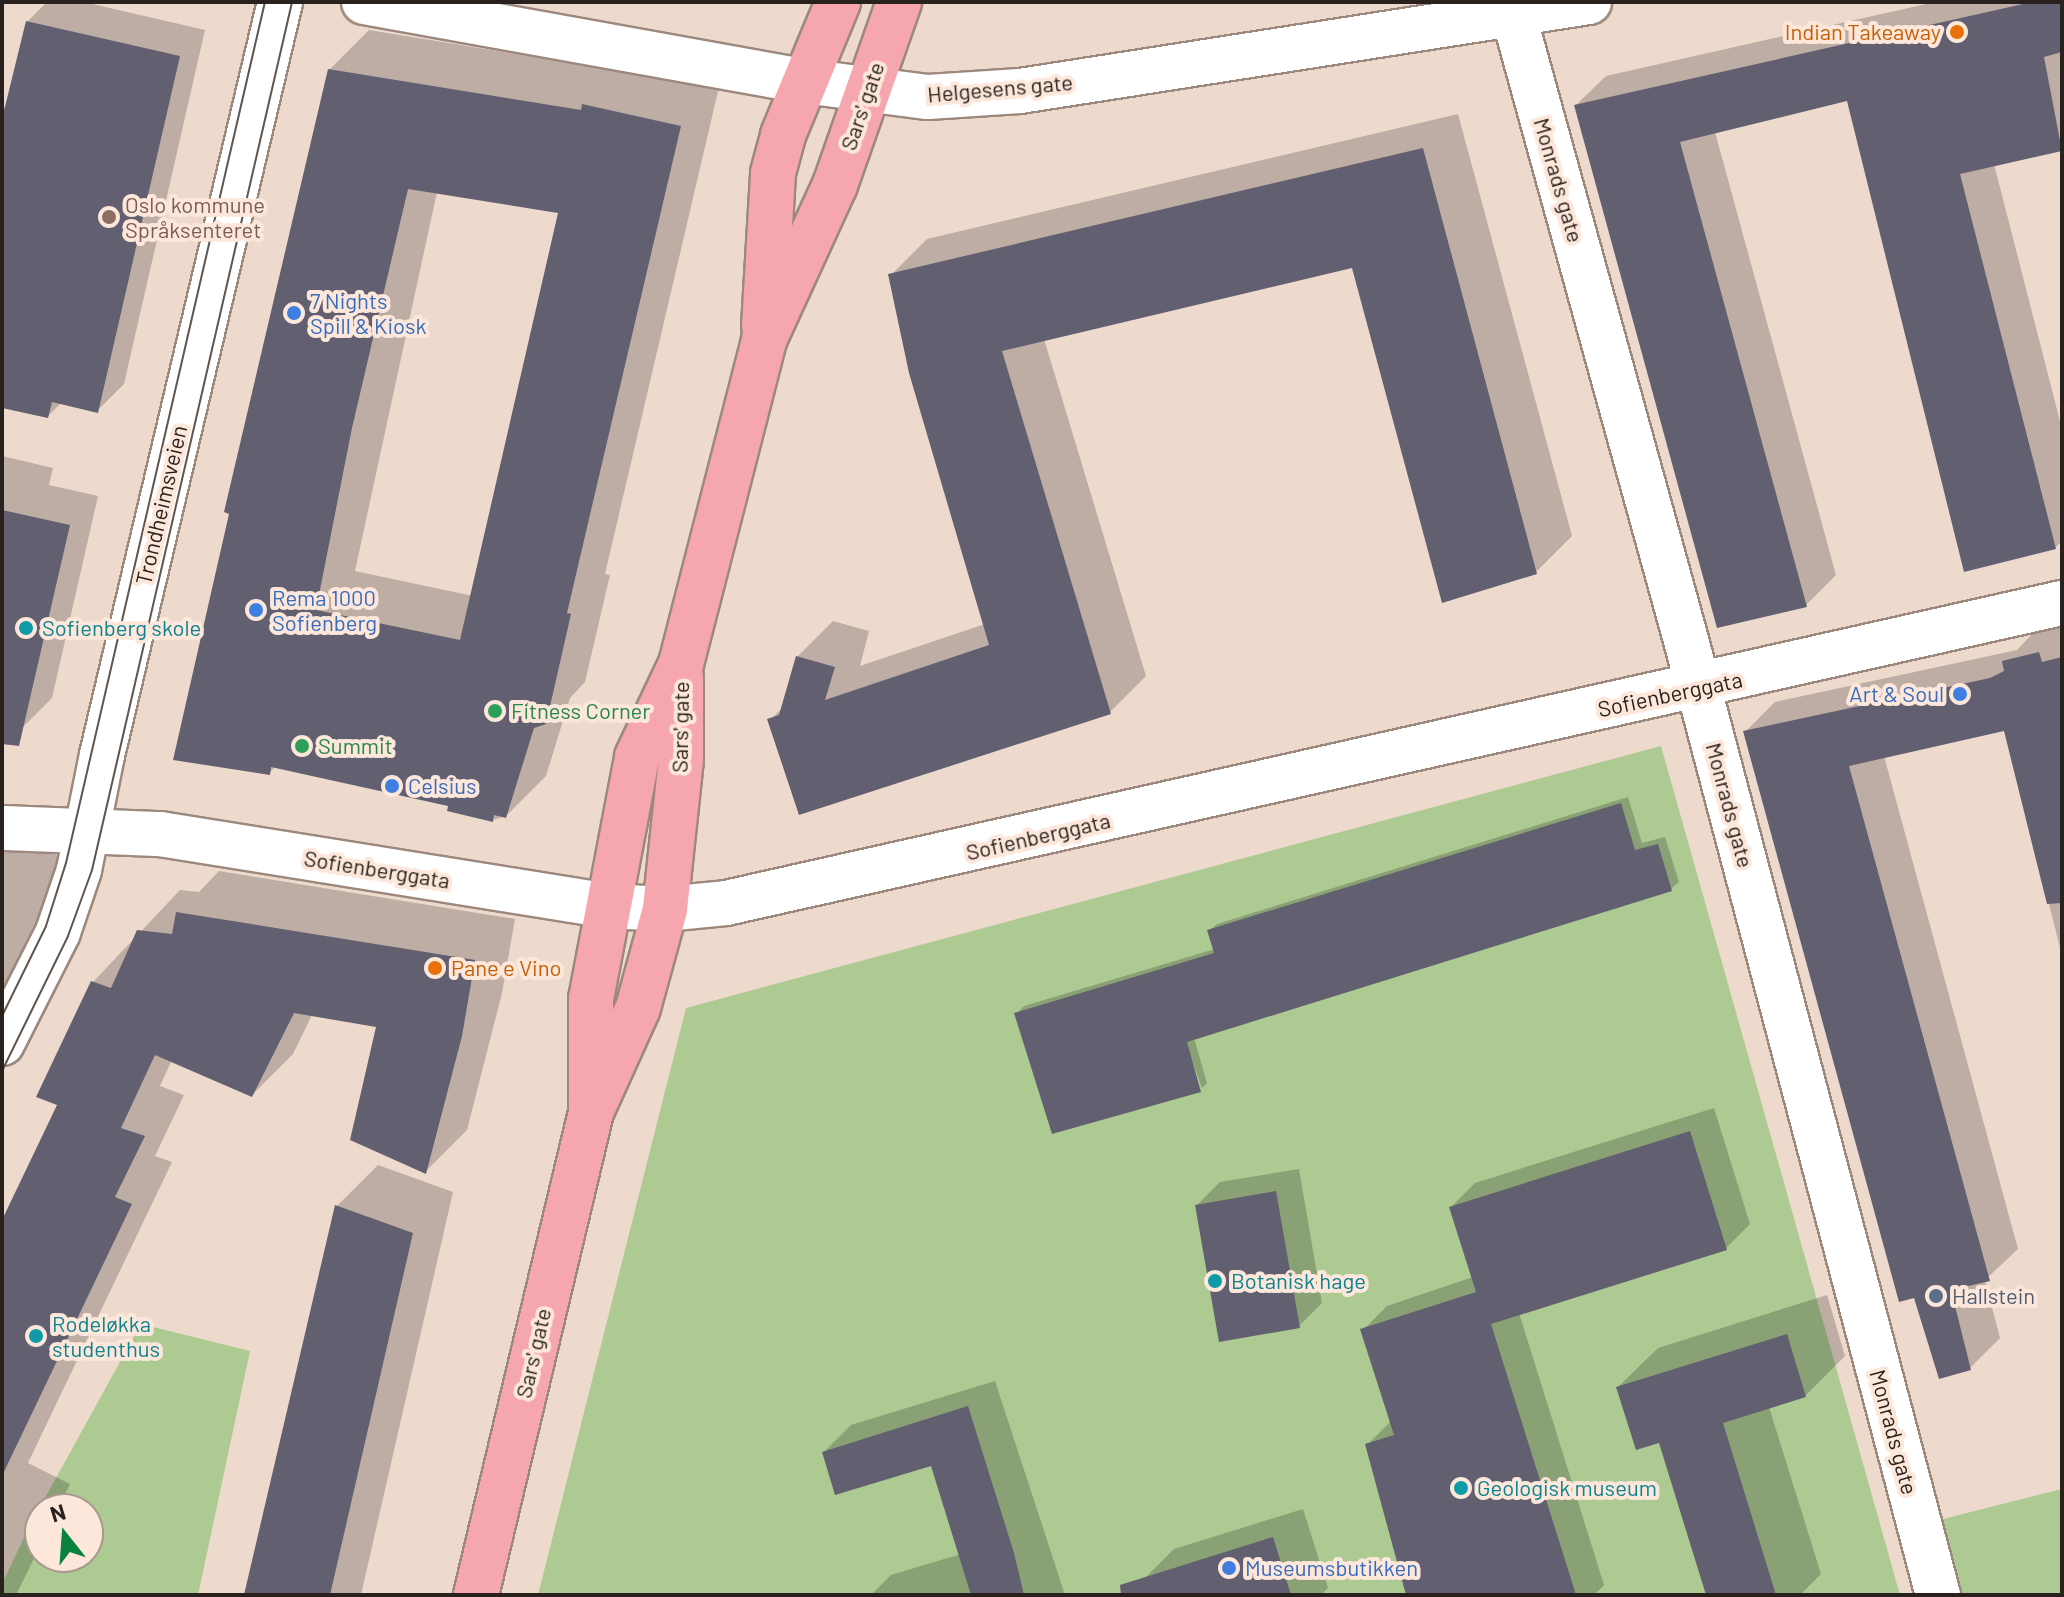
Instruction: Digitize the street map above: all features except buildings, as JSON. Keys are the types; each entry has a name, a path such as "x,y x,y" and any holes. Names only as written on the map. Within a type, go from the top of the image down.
{"main road":[{"name":"Sars' gate","path":"591,1112 591,999 637,757 681,664 764,340 773,173 804,81 838,2"},
{"name":"Sars' gate","path":"764,340 815,234 899,2"},
{"name":"Sars' gate","path":"476,1595 591,1112 638,1008 665,909 681,760 681,664"}],"street":[{"name":"Trondheimsveien","path":"2,1043 58,932 79,870 85,828 280,2"},
{"name":"Helgesens gate","path":"364,2 804,81 928,97 1020,91 1512,10 1589,2"},
{"name":"Monrads gate","path":"1512,10 1699,686 1938,1595"},
{"name":"Sofienberggata","path":"2,828 85,828 175,837 609,906 665,909 766,898 2062,603"}],"green space":[{"name":"Botanisk hage","path":"1661,746 1900,1595 538,1595 686,1008"},
{"path":"141,1324 250,1351 198,1595 2,1595 2,1584 24,1538 24,1573 104,1573 104,1493 48,1493"},
{"path":"2062,1489 2062,1595 1963,1595 1943,1519"}],"tram line":[{"path":"2,1016 46,926 66,863 265,2"},
{"path":"2,1071 68,936 92,870 292,2"}],"place":[{"name":"Indian Takeaway","path":"1957,32"},
{"name":"Oslo kommune Språksenteret","path":"109,217"},
{"name":"7 Nights Spill & Kiosk","path":"294,313"},
{"name":"Rema 1000 Sofienberg","path":"256,610"},
{"name":"Sofienberg skole","path":"26,628"},
{"name":"Art & Soul","path":"1960,694"},
{"name":"Fitness Corner","path":"495,711"},
{"name":"Summit","path":"302,746"},
{"name":"Celsius","path":"392,786"},
{"name":"Pane e Vino","path":"435,968"},
{"name":"Botanisk hage","path":"1215,1281"},
{"name":"Hallstein","path":"1936,1296"},
{"name":"Rodeløkka studenthus","path":"36,1336"},
{"name":"Geologisk museum","path":"1461,1488"},
{"name":"Museumsbutikken","path":"1229,1568"}]}
